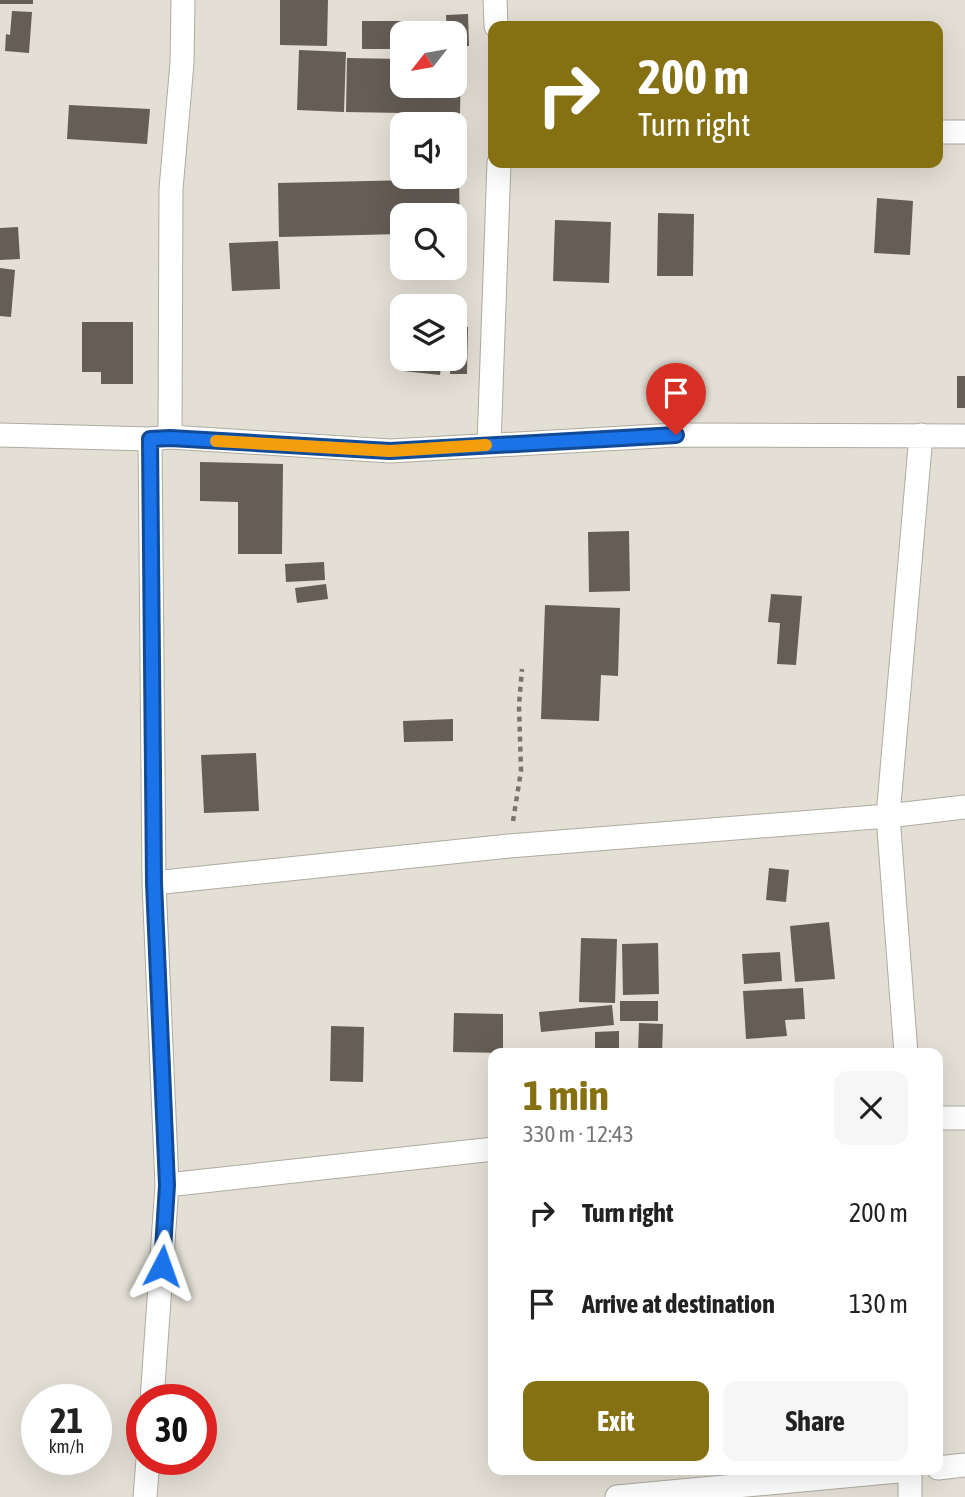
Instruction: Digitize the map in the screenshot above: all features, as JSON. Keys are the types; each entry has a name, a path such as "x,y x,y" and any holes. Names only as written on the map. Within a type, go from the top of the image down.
{"street":[{"path":"153,1384 167,1185 154,883 160,438 171,189 182,63 183,0"},
{"path":"495,0 496,21"},
{"path":"943,132 965,132"},
{"path":"489,445 499,168"},
{"path":"0,435 160,438 390,451 676,435 965,436"},
{"path":"906,1048 888,816 921,435"},
{"path":"154,883 509,846 888,816 965,807"},
{"path":"943,1118 965,1118"},
{"path":"167,1185 488,1150"},
{"path":"943,1467 965,1465"},
{"path":"145,1497 147,1475"},
{"path":"617,1497 855,1475"},
{"path":"909,1475 910,1497"}],"path":[{"path":"509,846 521,771 519,705 522,668"}],"building":[{"path":"0,0 33,0 33,4 0,4"},
{"path":"280,0 328,0 327,46 280,45"},
{"path":"12,11 32,12 29,53 5,51 6,34 10,35"},
{"path":"468,14 469,46 467,21 446,21 446,15"},
{"path":"362,21 390,21 390,49 362,49"},
{"path":"299,50 346,52 344,112 297,110"},
{"path":"347,58 390,59 390,98 460,98 460,112 346,112"},
{"path":"69,105 150,109 147,144 67,139"},
{"path":"390,181 390,189 459,189 459,203 390,203 390,234 279,237 278,183"},
{"path":"877,198 913,201 910,255 874,253"},
{"path":"658,213 694,214 693,276 657,276"},
{"path":"555,220 611,222 609,283 553,281"},
{"path":"18,227 20,259 0,260 0,228"},
{"path":"278,241 280,289 232,291 229,243"},
{"path":"0,268 15,270 11,317 0,316"},
{"path":"82,322 133,322 133,384 101,384 101,372 82,372"},
{"path":"468,327 467,374 450,374 450,371 467,371"},
{"path":"403,371 440,371 440,375"},
{"path":"957,376 965,376 965,408 957,408"},
{"path":"200,462 283,464 282,554 238,554 238,502 200,501"},
{"path":"629,531 630,591 589,592 588,532"},
{"path":"324,562 325,580 286,582 285,564"},
{"path":"326,584 328,599 297,603 295,588"},
{"path":"771,594 802,596 796,665 777,664 780,623 768,622"},
{"path":"545,605 620,608 618,676 601,675 599,721 541,719"},
{"path":"453,719 453,741 404,742 403,721"},
{"path":"256,753 259,811 204,813 201,755"},
{"path":"769,868 789,870 786,902 766,900"},
{"path":"829,922 835,979 795,982 790,926"},
{"path":"581,938 617,939 615,1003 579,1002"},
{"path":"658,943 659,994 623,995 622,944"},
{"path":"780,952 782,981 744,984 742,954"},
{"path":"803,988 805,1019 785,1020 787,1036 746,1039 743,991"},
{"path":"620,1001 658,1001 658,1021 620,1021"},
{"path":"612,1005 614,1025 541,1032 539,1012"},
{"path":"454,1013 503,1014 503,1048 488,1048 488,1053 453,1052"},
{"path":"639,1023 663,1024 662,1048 638,1048"},
{"path":"331,1026 364,1027 363,1082 330,1081"},
{"path":"619,1031 619,1048 595,1048 595,1032"}],"slow traffic":[{"path":"216,441 390,451 486,445"}],"route":[{"path":"162,1266 167,1185 154,883 150,439 390,451 676,435"}]}
